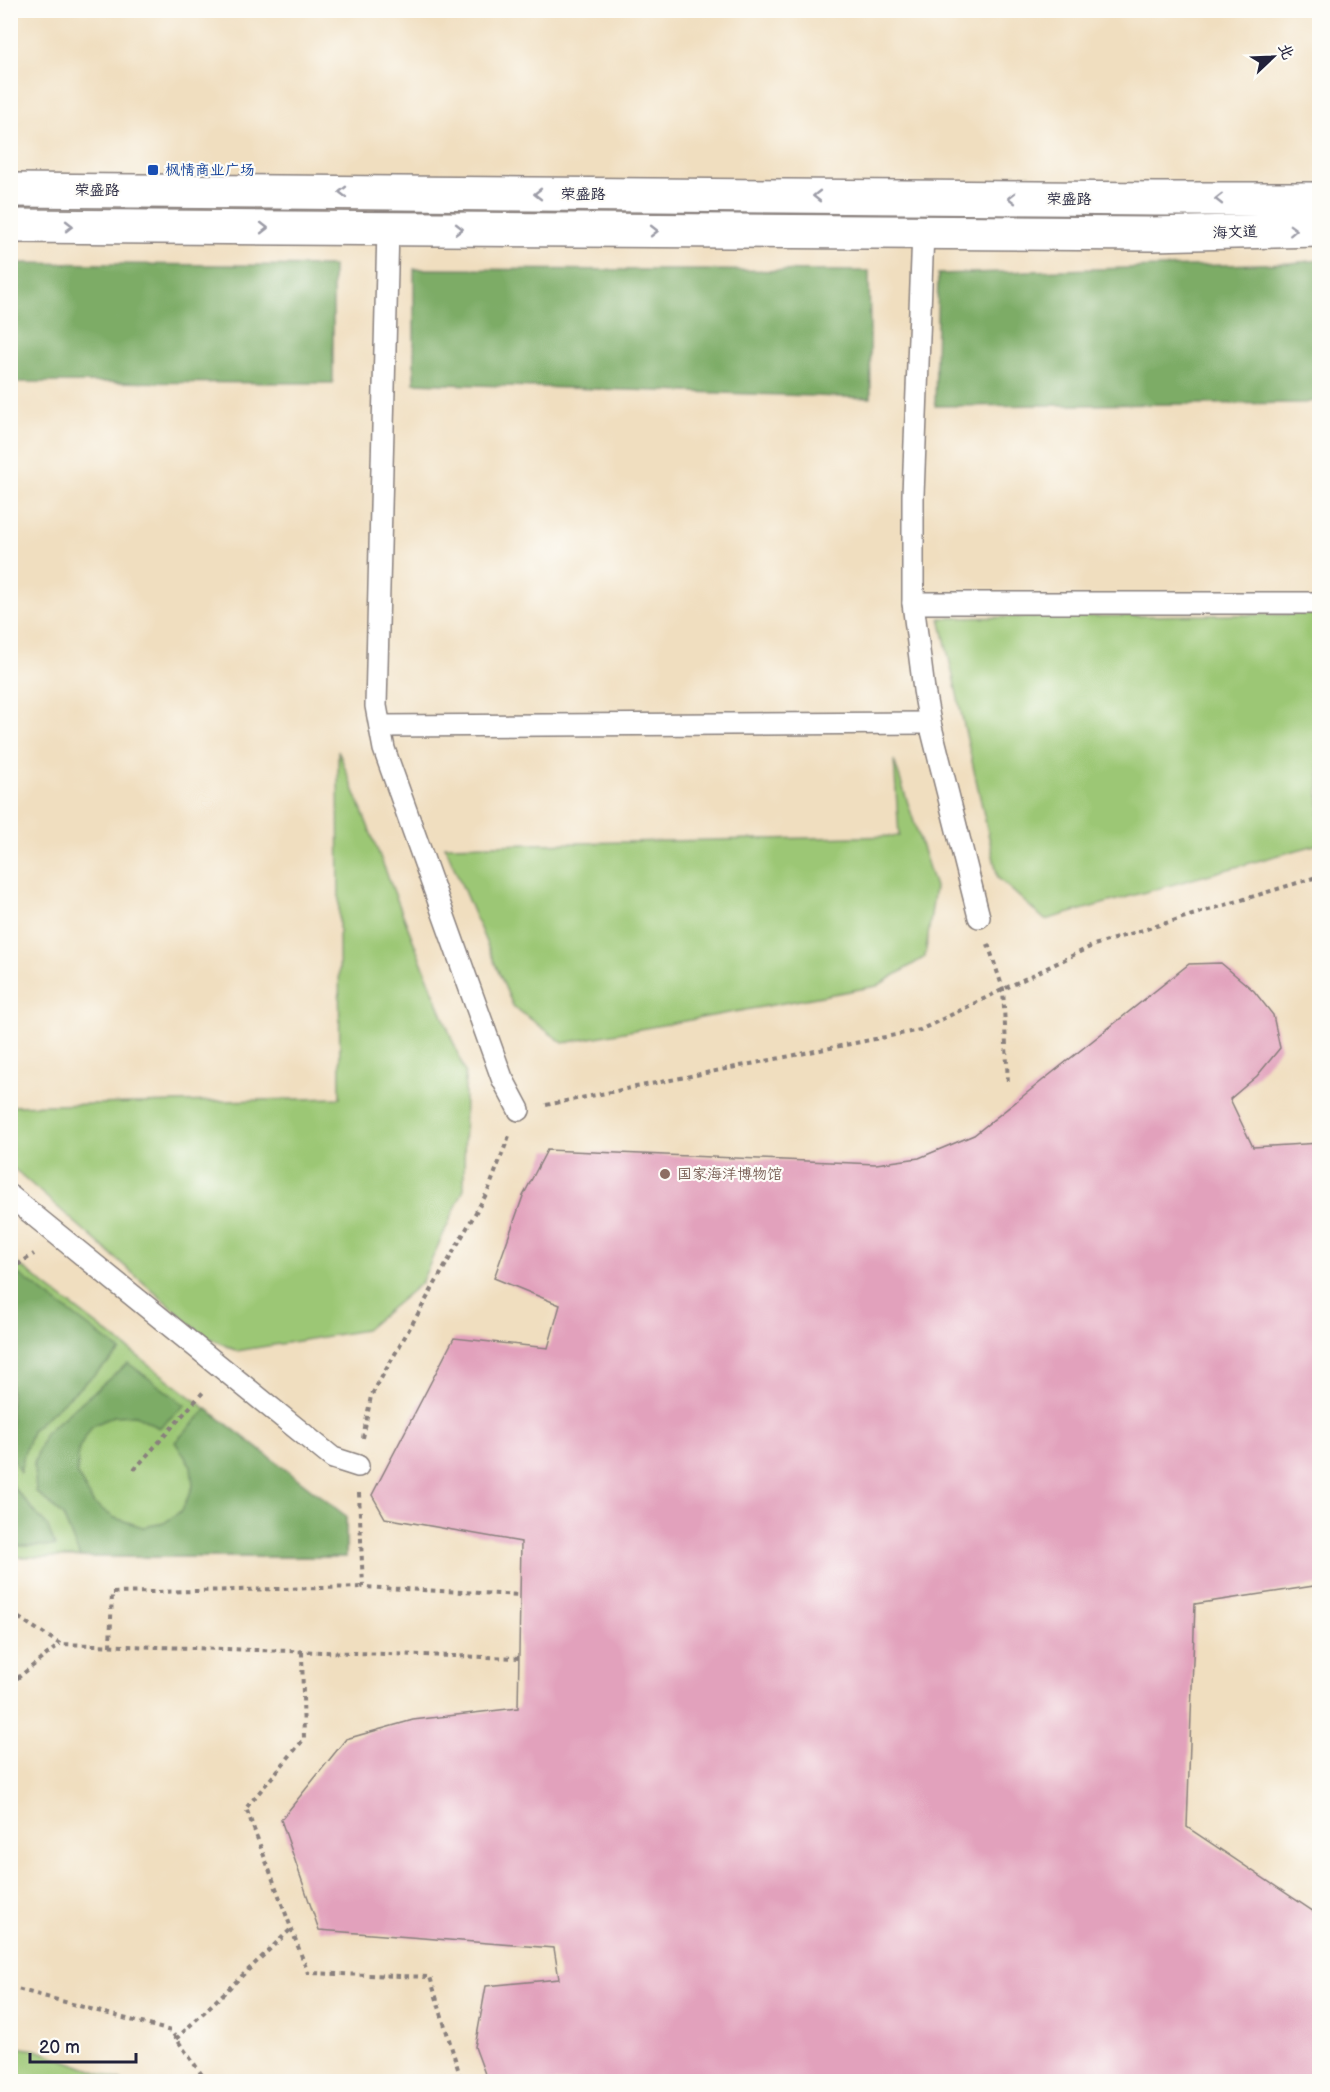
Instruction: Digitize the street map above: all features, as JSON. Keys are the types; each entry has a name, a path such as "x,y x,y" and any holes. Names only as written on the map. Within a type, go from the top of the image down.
{"street":[{"name":"荣盛路","path":"10,189 1320,199"},
{"path":"10,226 923,232"},
{"name":"海文道","path":"923,232 1151,234 1320,230"}],"lane":[{"path":"388,229 376,706 384,749 403,803 498,1067 519,1110"},
{"path":"923,232 913,495 913,603 930,723 979,917"},
{"path":"913,603 1320,603"},
{"path":"380,726 930,723"},
{"path":"10,1196 333,1458 358,1466"}],"path":[{"path":"363,1587 358,1466 371,1396 488,1191 519,1110 920,1030 1094,945 1320,876"},
{"path":"979,917 1003,989 1008,1083"},
{"path":"134,1470 224,1369"},
{"path":"110,1646 112,1593 363,1587 520,1595"},
{"path":"10,1615 16,1616 60,1644 519,1658"},
{"path":"10,1684 60,1644"},
{"path":"302,1652 304,1739 246,1808 308,1973 430,1977 462,2082"},
{"path":"176,2039 292,1928"},
{"path":"10,1987 171,2031 207,2082"}],"green space":[{"path":"1319,260 1319,400 1305,403 935,406 938,274 1290,263"},
{"path":"11,263 333,266 333,383 11,382"},
{"path":"414,269 869,271 871,398 414,383"},
{"path":"1319,614 1319,844 1045,920 998,878 940,618"},
{"path":"338,750 465,1072 464,1189 421,1283 365,1330 237,1351 203,1335 11,1166 11,1106 340,1098"},
{"path":"894,760 935,887 925,957 877,986 563,1043 513,1006 445,846 899,836"},
{"path":"10,1258 346,1516 346,1557 11,1557"},
{"path":"20,1275 121,1351 33,1429 20,1472 11,1455 10,1281"},
{"path":"128,1363 185,1405 159,1428 136,1415 114,1416 92,1426 79,1448 77,1473 93,1503 115,1518 143,1527 164,1523 182,1510 193,1486 191,1466 175,1442 207,1409 346,1516 346,1557 80,1557 63,1516 36,1492 34,1463 45,1433"},
{"path":"10,1481 48,1527 55,1546 11,1546"},
{"path":"11,2046 36,2050 123,2081 11,2081"}],"building":[{"path":"1221,963 1254,991 1273,1015 1280,1048 1257,1076 1230,1099 1253,1147 1320,1143 1320,1585 1195,1604 1187,1827 1320,1916 1320,2082 488,2082 475,2047 486,1986 559,1979 554,1948 319,1930 281,1820 346,1739 413,1720 518,1708 521,1542 385,1518 372,1495 454,1338 548,1348 560,1305 494,1278 523,1196 547,1150 876,1164 919,1158 974,1135 1189,964"}],"place":[{"name":"枫情商业广场","path":"153,170"},
{"name":"国家海洋博物馆","path":"665,1174"}]}
